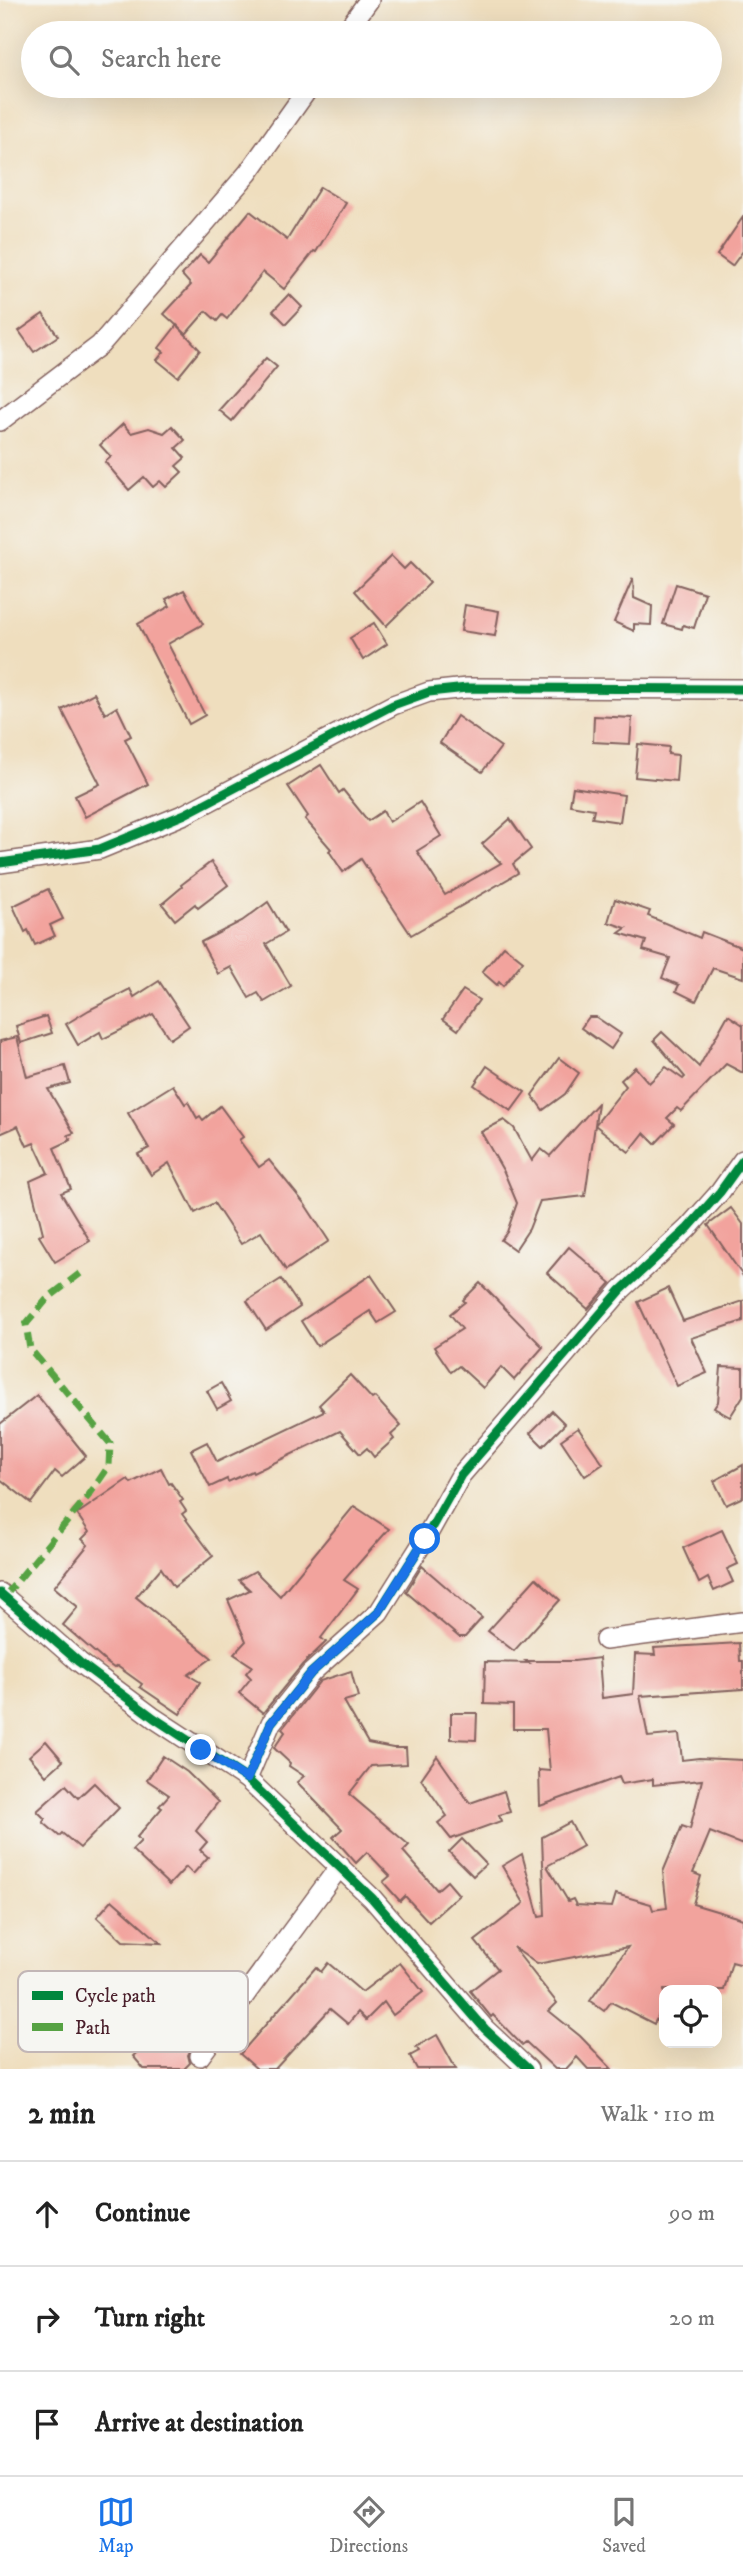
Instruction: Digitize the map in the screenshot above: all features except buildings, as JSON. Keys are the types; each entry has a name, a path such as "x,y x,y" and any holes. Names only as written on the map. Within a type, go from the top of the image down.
{"street":[{"path":"354,21 369,0"},
{"path":"0,421 100,345 248,173 301,98"},
{"path":"0,863 100,849 185,814 393,705 429,692 467,688 743,689"},
{"path":"247,1779 271,1723 311,1673 379,1612 461,1475 621,1290 688,1228 720,1192 743,1160"},
{"path":"0,1592 79,1662 154,1718 247,1779 372,1898 485,2029 528,2069"},
{"path":"605,1640 743,1622"},
{"path":"248,1991 340,1866"},
{"path":"200,2056 203,2052"}],"marked path":[{"path":"5,1596 89,1495 109,1466 110,1443 30,1349 26,1324 48,1298 82,1272"}],"cycle path":[{"path":"0,863 100,849 185,814 393,705 429,692 467,688 743,689"},
{"path":"247,1779 271,1723 311,1673 379,1612 461,1475 621,1290 688,1228 720,1192 743,1160"},
{"path":"0,1593 79,1662 154,1718 247,1779 372,1898 485,2029 528,2069"}],"route":[{"path":"201,1750 247,1779 271,1723 311,1673 379,1612 425,1539"}]}
